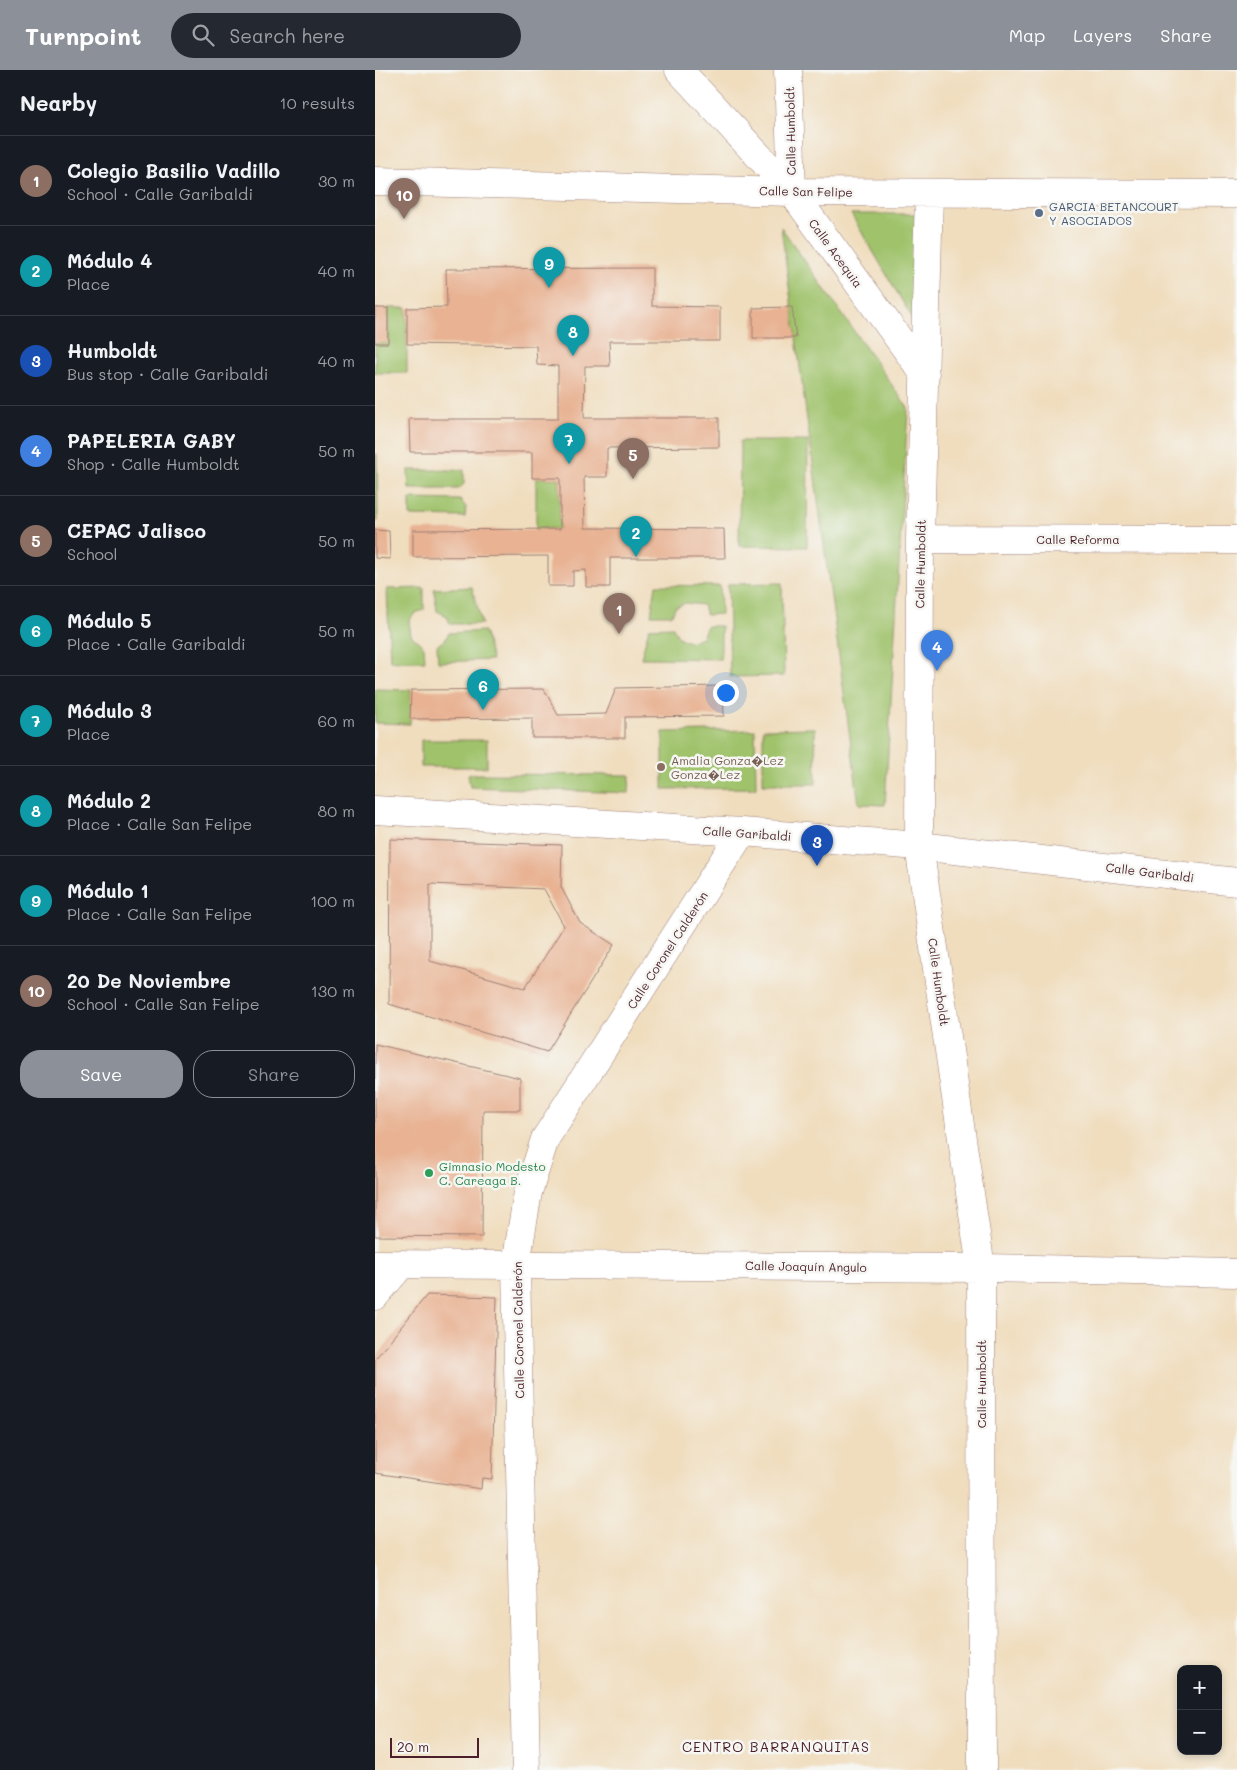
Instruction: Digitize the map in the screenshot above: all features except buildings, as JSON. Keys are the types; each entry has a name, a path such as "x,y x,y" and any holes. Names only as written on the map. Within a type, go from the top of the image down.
{"street":[{"name":"Calle Acequia","path":"679,70 791,192 925,375"},
{"name":"Calle Humboldt","path":"789,70 791,192"},
{"name":"Calle San Felipe","path":"375,181 791,192 1237,194"},
{"name":"Calle Humboldt","path":"929,193 920,539 919,846 981,1268 982,1770"},
{"name":"Calle Reforma","path":"920,539 1237,540"},
{"name":"Calle Garibaldi","path":"375,810 742,832 919,846 1237,882"},
{"name":"Calle Coronel Calderón","path":"526,1770 516,1264 528,1192 545,1139 742,832"},
{"name":"Calle Joaquín Angulo","path":"375,1264 981,1268 1237,1273"},
{"path":"375,1296 402,1264"}],"green space":[{"path":"851,214 919,214 918,328"},
{"path":"781,227 908,408 885,805 859,804"},
{"path":"388,308 407,308 407,373 375,373 375,343 388,343"},
{"path":"740,441 808,441 807,547 739,546"},
{"path":"375,454 377,454 378,521 375,521"},
{"path":"408,470 464,470 464,484 458,489 409,489"},
{"path":"536,478 560,478 560,529 536,529"},
{"path":"410,499 460,500 466,507 465,517 410,516"},
{"path":"782,583 784,676 730,677 728,584"},
{"path":"656,585 720,586 721,614 706,615 703,605 685,603 675,607 672,615 651,615"},
{"path":"472,587 482,624 450,624 447,616 437,611 434,589"},
{"path":"424,588 424,610 415,613 409,621 411,635 424,647 425,661 390,661 387,589"},
{"path":"707,626 721,626 721,659 641,658 649,628 673,627 678,637 689,642 702,637"},
{"path":"484,631 492,660 438,662 437,645 444,641 449,633"},
{"path":"375,689 411,690 410,724 375,723"},
{"path":"815,728 816,784 763,784 763,729"},
{"path":"755,730 756,788 663,789 663,732"},
{"path":"421,740 487,740 487,767 421,767"},
{"path":"468,774 630,775 629,793 470,787"}],"place":[{"name":"GARCIA BETANCOURT Y ASOCIADOS","path":"1039,213"},
{"name":"20 De Noviembre","path":"404,219"},
{"name":"Módulo 1","path":"549,288"},
{"name":"Módulo 2","path":"573,356"},
{"name":"Módulo 3","path":"569,464"},
{"name":"CEPAC Jalisco","path":"633,479"},
{"name":"Módulo 4","path":"636,557"},
{"name":"Colegio Basilio Vadillo","path":"619,634"},
{"name":"PAPELERIA GABY","path":"937,671"},
{"name":"Módulo 5","path":"483,710"},
{"name":"Amalia Gonza�Lez Gonza�Lez","path":"661,767"},
{"name":"Humboldt","path":"817,866"},
{"name":"Gimnasio Modesto C. Careaga B.","path":"429,1173"}],"district":[{"name":"CENTRO BARRANQUITAS","path":"776,1746"}]}
